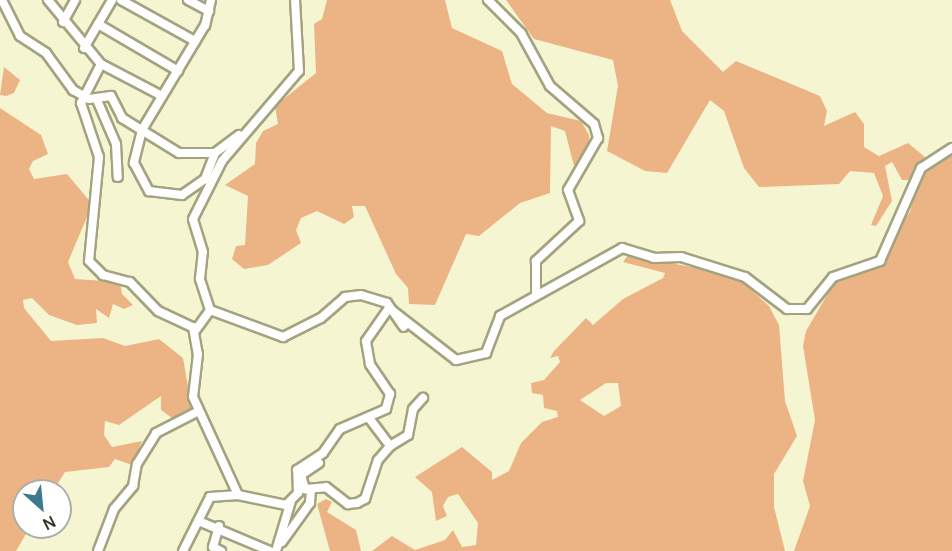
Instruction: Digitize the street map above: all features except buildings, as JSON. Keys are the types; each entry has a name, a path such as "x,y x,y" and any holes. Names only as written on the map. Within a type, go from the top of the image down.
{"street":[{"path":"48,0 84,48 101,64 162,96"},
{"path":"63,22 75,0"},
{"path":"84,48 112,0"},
{"path":"121,0 195,41"},
{"path":"188,0 209,11"},
{"path":"212,0 195,41 142,130 134,163 149,191 182,195 204,179 215,153"},
{"path":"210,310 200,279 203,252 193,219 222,161 299,71 295,0"},
{"path":"488,0 521,33 549,86 594,124 598,138 568,190 579,221 536,261 536,295"},
{"path":"1,2 24,41 46,53 82,97 97,100 111,96 122,118 179,153 215,153 243,136"},
{"path":"98,24 178,71"},
{"path":"101,64 82,97 83,116 99,157 90,266 130,282 158,310 195,331"},
{"path":"97,100 116,144 118,177"},
{"path":"389,308 456,360 486,353 494,323 536,295 622,248 654,258 681,257 734,274 787,309 807,309 832,277 880,261 921,168 952,148"},
{"path":"210,310 238,317 274,338 321,318 352,295 381,300 404,327"},
{"path":"183,551 201,522 210,497 238,495 280,506 291,501 298,493 297,470 323,453 348,422 369,418 386,409 390,394 370,364 366,340 389,308"},
{"path":"210,310 195,331 198,363 191,384 197,412 238,495"},
{"path":"323,453 322,461 302,475 304,489 326,487 348,504 361,502 378,460 390,446 408,435 413,409 423,398"},
{"path":"98,551 156,432 197,412"},
{"path":"369,418 390,446"},
{"path":"276,551 310,503 311,489"},
{"path":"282,542 291,501"},
{"path":"201,522 219,526 270,551"},
{"path":"219,526 213,547 221,551"},
{"path":"243,551 252,551"}],"shaded area":[{"path":"327,0 445,0 452,28 502,51 512,84 547,113 581,121 589,135 590,148 574,166 565,131 551,126 550,193 520,203 479,236 466,234 435,305 409,304 408,288 396,274 365,206 352,206 354,217 344,224 317,211 301,218 296,230 301,243 268,265 244,269 232,259 236,246 245,245 248,196 225,185 255,164 256,143 263,131 278,124 275,106 316,73 314,24 322,19"},
{"path":"506,0 670,0 682,31 723,72 736,61 820,96 827,111 824,126 855,112 864,124 864,147 879,156 908,143 926,158 908,180 902,180 892,162 885,166 892,201 876,226 871,225 883,196 874,173 850,171 839,184 759,187 744,168 724,111 710,100 667,173 645,171 607,151 618,86 613,60 534,39"},
{"path":"4,67 20,80 14,93 6,96 0,95"},
{"path":"0,108 41,135 48,154 33,161 29,169 34,179 67,174 88,199 90,210 68,262 75,279 120,282 122,294 133,305 124,309 113,304 109,318 96,309 97,323 77,325 49,315 32,298 23,300 24,308 51,341 103,338 125,346 159,339 183,358 192,410 175,420 161,410 161,396 119,425 105,421 104,435 112,447 142,441 132,465 115,459 109,467 65,472 61,479 12,479 12,539 23,539 16,551 0,551"},
{"path":"952,154 952,551 794,551 810,506 803,481 815,420 803,346 806,331 834,283 886,260 892,236 910,212 917,184 928,167"},
{"path":"628,255 718,272 740,280 769,306 779,325 785,401 797,436 774,474 774,507 785,551 372,551 392,536 415,550 445,540 453,530 462,547 476,545 478,523 458,494 448,497 443,506 447,516 436,521 432,492 415,477 462,447 492,472 492,480 509,471 521,443 542,422 558,417 557,411 544,408 543,395 532,393 531,383 544,380 560,362 558,356 550,358 554,351 586,318 593,325 623,299 663,278 665,273 623,262","holes":["606,383 618,383 621,406 604,416 580,400"]},
{"path":"326,499 332,502 327,512 356,530 361,551 330,551 317,504"}]}
